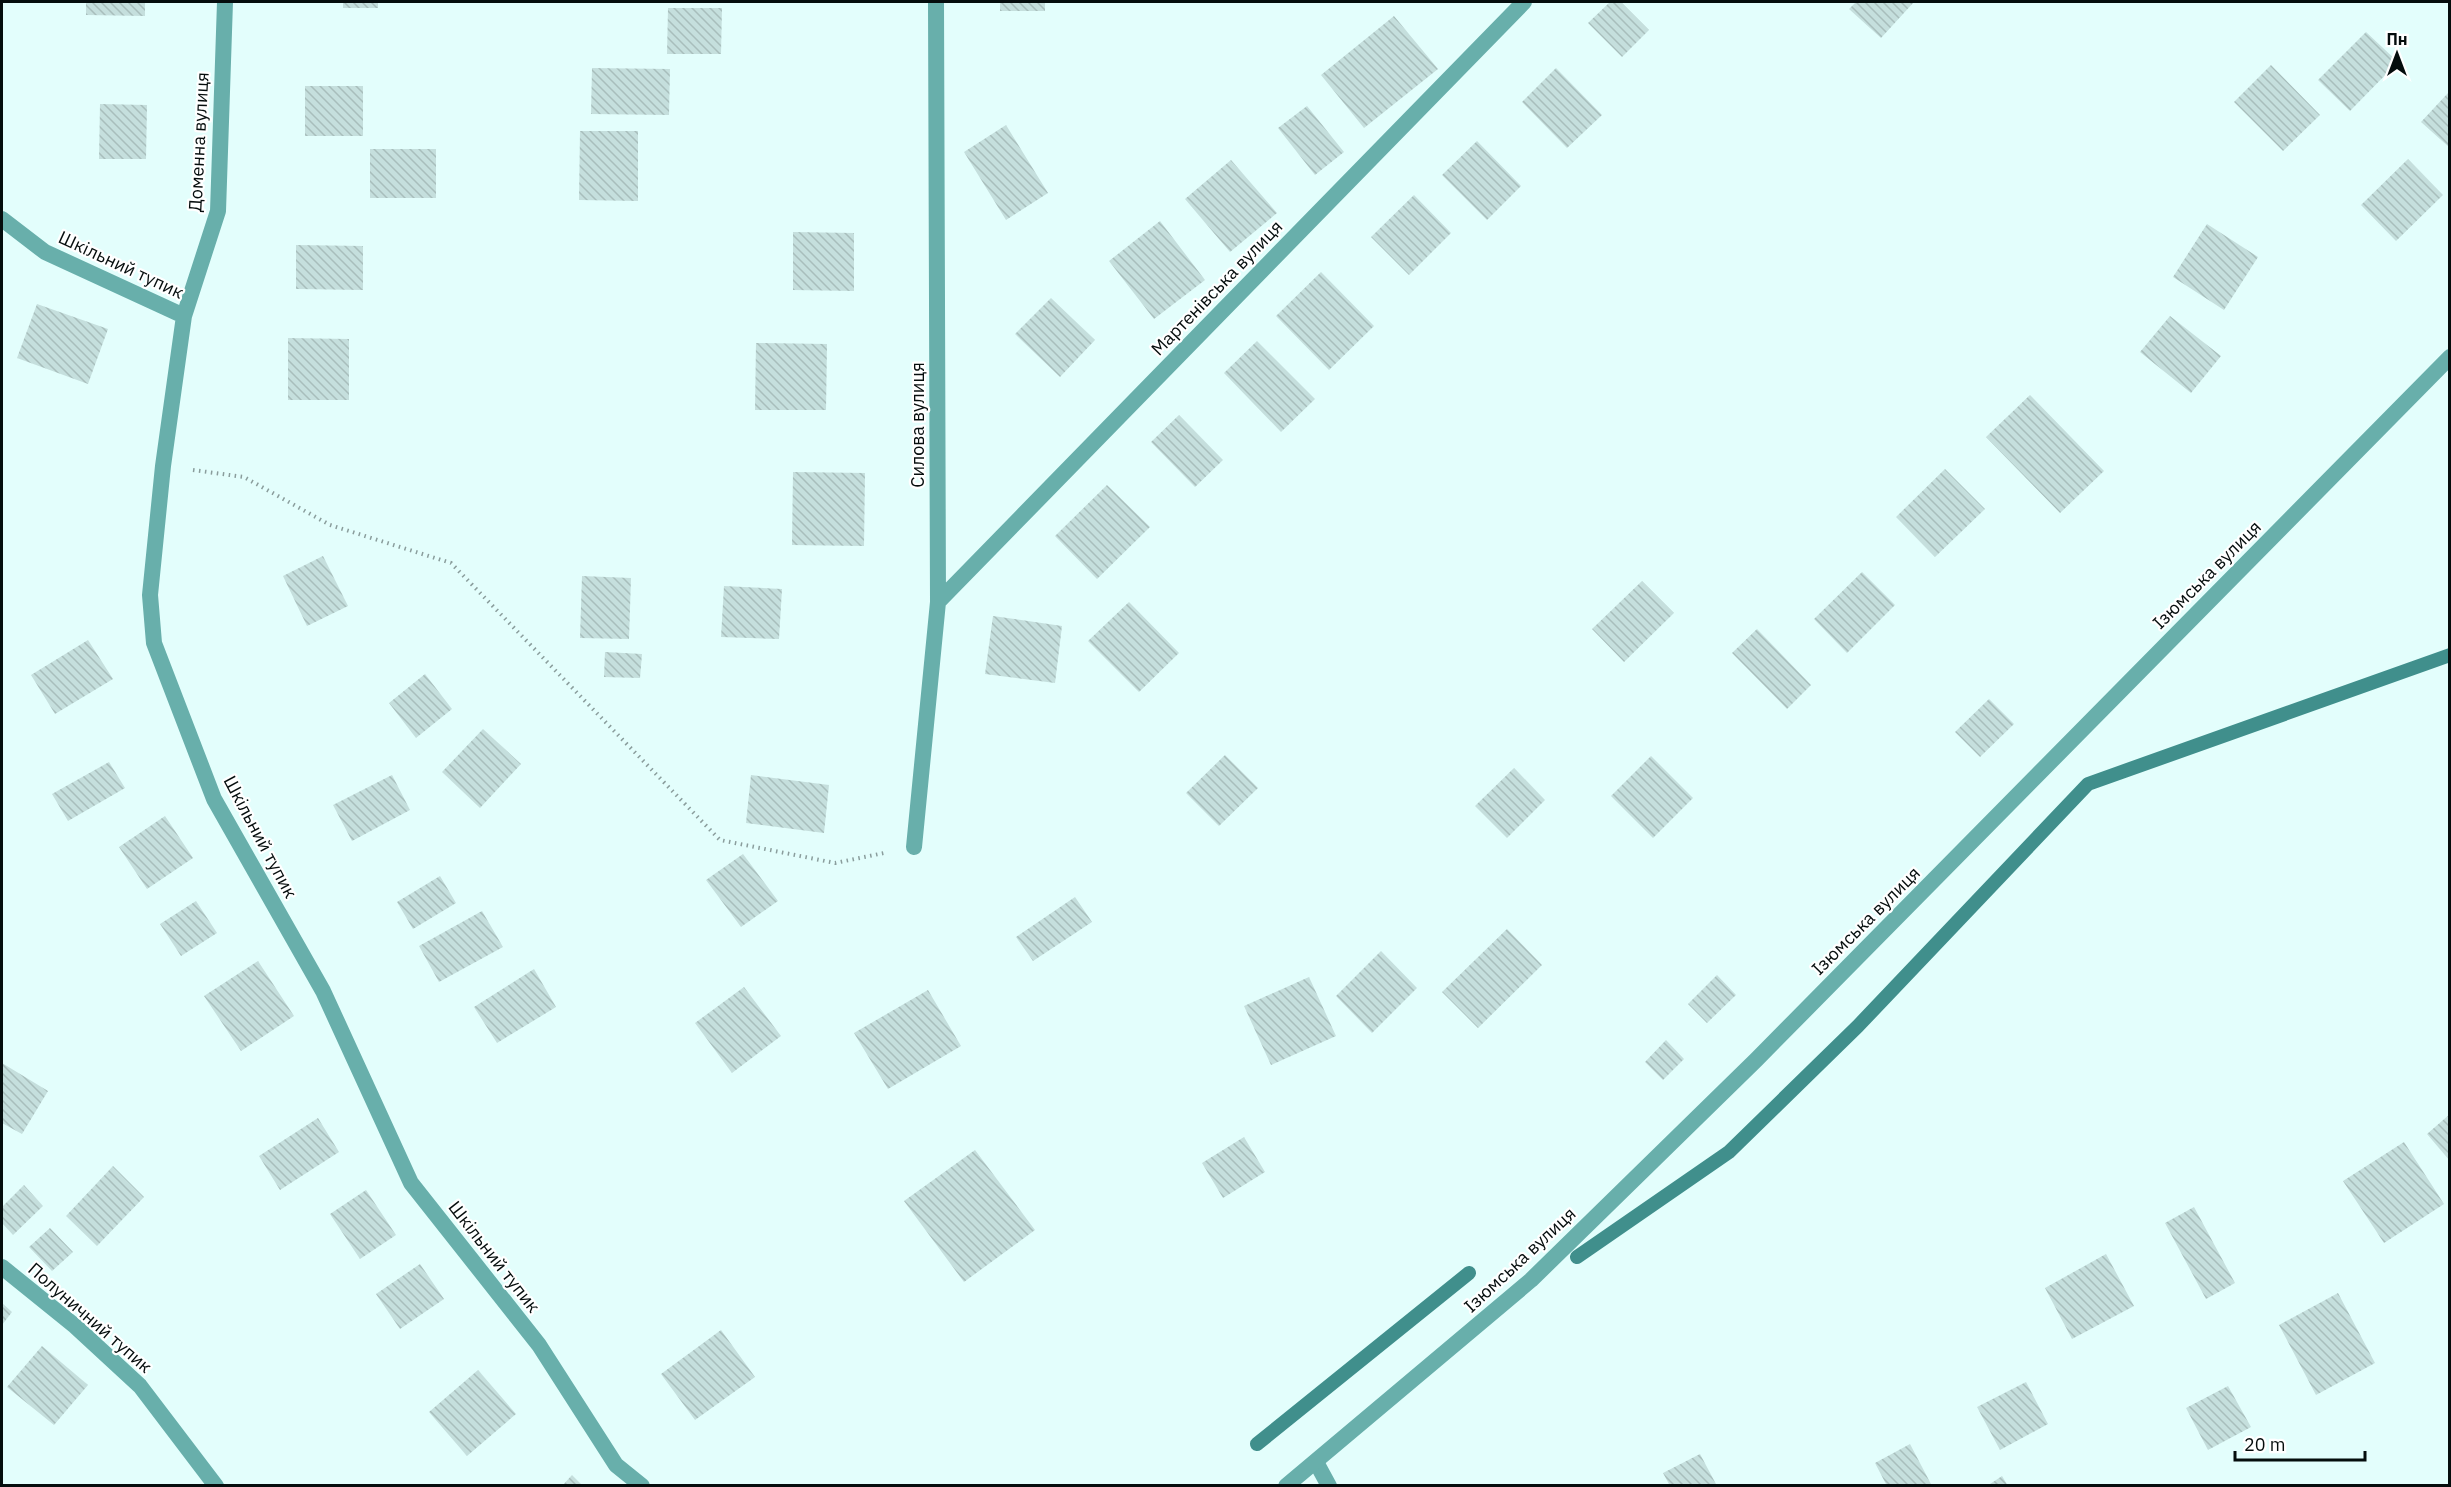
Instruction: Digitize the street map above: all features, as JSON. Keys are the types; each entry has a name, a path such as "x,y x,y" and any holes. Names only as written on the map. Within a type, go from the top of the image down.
{"street":[{"name":"Доменна вулиця","path":"184,316 218,211 225,2"},
{"name":"Силова вулиця","path":"914,847 938,602 936,2"},
{"name":"Мартенівська вулиця","path":"938,602 1524,2"},
{"name":"Шкільний тупик","path":"2,219 45,252 184,316 163,466 150,595 154,643 214,799 323,991 411,1183 538,1345 616,1464 642,1485"},
{"name":"Ізюмська вулиця","path":"1286,1485 1531,1280 1756,1060 2450,357"},
{"name":"Полуничний тупик","path":"2,1267 75,1326 140,1386 216,1485"},
{"path":"1316,1462 1329,1485"}],"path":[{"path":"163,466 244,477 330,525 451,563 720,840 835,863 914,847"}],"building":[{"path":"86,2 145,2 145,16 86,15"},
{"path":"343,2 378,2 378,8 343,8"},
{"path":"1000,2 1045,2 1045,11 1000,11"},
{"path":"1610,2 1621,2 1649,30 1622,57 1588,23"},
{"path":"1856,2 1914,2 1881,38 1849,9"},
{"path":"668,8 722,8 721,54 667,54"},
{"path":"1394,16 1438,69 1364,128 1321,75"},
{"path":"2366,32 2398,62 2350,111 2318,80"},
{"path":"2271,65 2320,115 2283,151 2234,102"},
{"path":"592,68 670,69 669,115 591,114"},
{"path":"1556,68 1602,115 1567,148 1522,102"},
{"path":"305,86 363,86 363,136 305,136"},
{"path":"2448,93 2450,94 2450,148 2421,122"},
{"path":"100,104 147,105 146,159 99,159"},
{"path":"1307,106 1344,152 1315,175 1278,128"},
{"path":"1006,125 1048,193 1006,220 964,152"},
{"path":"580,131 638,131 638,201 579,200"},
{"path":"1477,141 1521,186 1487,220 1442,175"},
{"path":"370,149 436,149 436,198 370,198"},
{"path":"2408,159 2443,195 2396,241 2361,205"},
{"path":"1231,160 1277,213 1230,252 1185,199"},
{"path":"1414,195 1451,233 1409,275 1371,237"},
{"path":"1160,221 1205,280 1154,319 1109,261"},
{"path":"2207,224 2258,257 2224,310 2173,277"},
{"path":"793,232 854,233 854,291 793,290"},
{"path":"296,245 363,246 363,290 296,289"},
{"path":"1321,272 1374,326 1329,370 1276,316"},
{"path":"1051,298 1095,340 1060,377 1015,334"},
{"path":"37,304 108,329 88,384 17,358"},
{"path":"2170,316 2221,356 2191,393 2140,352"},
{"path":"288,338 349,339 349,400 288,400"},
{"path":"1257,341 1315,399 1281,432 1224,373"},
{"path":"756,343 827,344 826,410 755,410"},
{"path":"2030,395 2104,471 2060,513 1986,437"},
{"path":"1179,415 1223,460 1195,487 1151,442"},
{"path":"1945,469 1985,509 1935,557 1896,517"},
{"path":"793,472 865,473 864,546 792,545"},
{"path":"1107,485 1150,527 1097,579 1055,536"},
{"path":"323,556 348,606 307,626 283,576"},
{"path":"1862,572 1895,605 1847,653 1814,619"},
{"path":"582,576 631,578 629,639 580,638"},
{"path":"1642,581 1674,613 1624,662 1592,629"},
{"path":"724,586 782,589 779,639 721,637"},
{"path":"1129,602 1179,653 1139,692 1088,641"},
{"path":"993,616 1062,626 1055,683 985,674"},
{"path":"1757,629 1811,685 1787,709 1732,653"},
{"path":"88,640 113,679 55,714 31,675"},
{"path":"605,652 642,654 640,678 604,677"},
{"path":"425,674 452,709 416,738 389,703"},
{"path":"1989,699 2014,724 1980,757 1955,732"},
{"path":"483,729 521,764 480,808 442,772"},
{"path":"1225,755 1258,788 1219,826 1186,793"},
{"path":"1651,756 1693,798 1653,838 1611,796"},
{"path":"109,762 125,788 68,821 52,794"},
{"path":"1514,768 1545,800 1507,838 1475,806"},
{"path":"392,775 410,810 352,841 333,805"},
{"path":"751,775 829,785 824,833 746,823"},
{"path":"165,816 193,858 147,889 119,847"},
{"path":"743,854 778,901 741,927 706,880"},
{"path":"440,876 456,903 413,929 397,902"},
{"path":"1075,897 1092,922 1033,961 1016,937"},
{"path":"196,901 217,933 181,956 160,924"},
{"path":"482,911 503,947 439,982 419,946"},
{"path":"1507,929 1542,965 1478,1028 1442,992"},
{"path":"1381,951 1417,988 1372,1033 1336,996"},
{"path":"258,961 294,1016 241,1051 204,996"},
{"path":"534,969 556,1007 497,1043 474,1007"},
{"path":"1717,975 1736,995 1707,1023 1688,1004"},
{"path":"1309,977 1336,1036 1271,1065 1244,1006"},
{"path":"744,987 781,1036 732,1073 695,1023"},
{"path":"928,990 961,1046 888,1089 854,1033"},
{"path":"1666,1040 1684,1059 1663,1080 1645,1062"},
{"path":"2,1063 48,1091 22,1134 2,1123"},
{"path":"2450,1114 2450,1161 2427,1134"},
{"path":"318,1118 339,1152 280,1190 259,1156"},
{"path":"1244,1137 1265,1172 1223,1198 1202,1163"},
{"path":"2404,1142 2444,1204 2384,1243 2343,1181"},
{"path":"975,1150 1035,1230 964,1282 904,1201"},
{"path":"113,1166 144,1197 97,1246 66,1216"},
{"path":"24,1185 43,1206 13,1235 2,1223 2,1207"},
{"path":"366,1190 396,1235 360,1259 330,1214"},
{"path":"2194,1207 2235,1283 2206,1299 2165,1223"},
{"path":"50,1228 73,1252 52,1271 29,1247"},
{"path":"2106,1254 2134,1306 2072,1339 2045,1288"},
{"path":"420,1264 444,1299 400,1329 376,1294"},
{"path":"2338,1293 2375,1363 2316,1395 2279,1325"},
{"path":"2,1303 12,1312 2,1325"},
{"path":"721,1330 755,1377 695,1420 661,1374"},
{"path":"42,1346 88,1385 54,1425 7,1387"},
{"path":"478,1370 516,1414 467,1456 429,1412"},
{"path":"2026,1382 2048,1424 2000,1450 1977,1407"},
{"path":"2228,1386 2251,1427 2208,1450 2186,1408"},
{"path":"1910,1444 1932,1486 1887,1486 1875,1463"},
{"path":"1700,1454 1717,1486 1670,1486 1663,1473"},
{"path":"572,1475 583,1486 562,1486"},
{"path":"2002,1476 2008,1486 1987,1486"}],"waterway":[{"path":"1577,1257 1729,1152 1858,1026 2088,784 2450,655"},
{"path":"1257,1444 1469,1273"}]}
